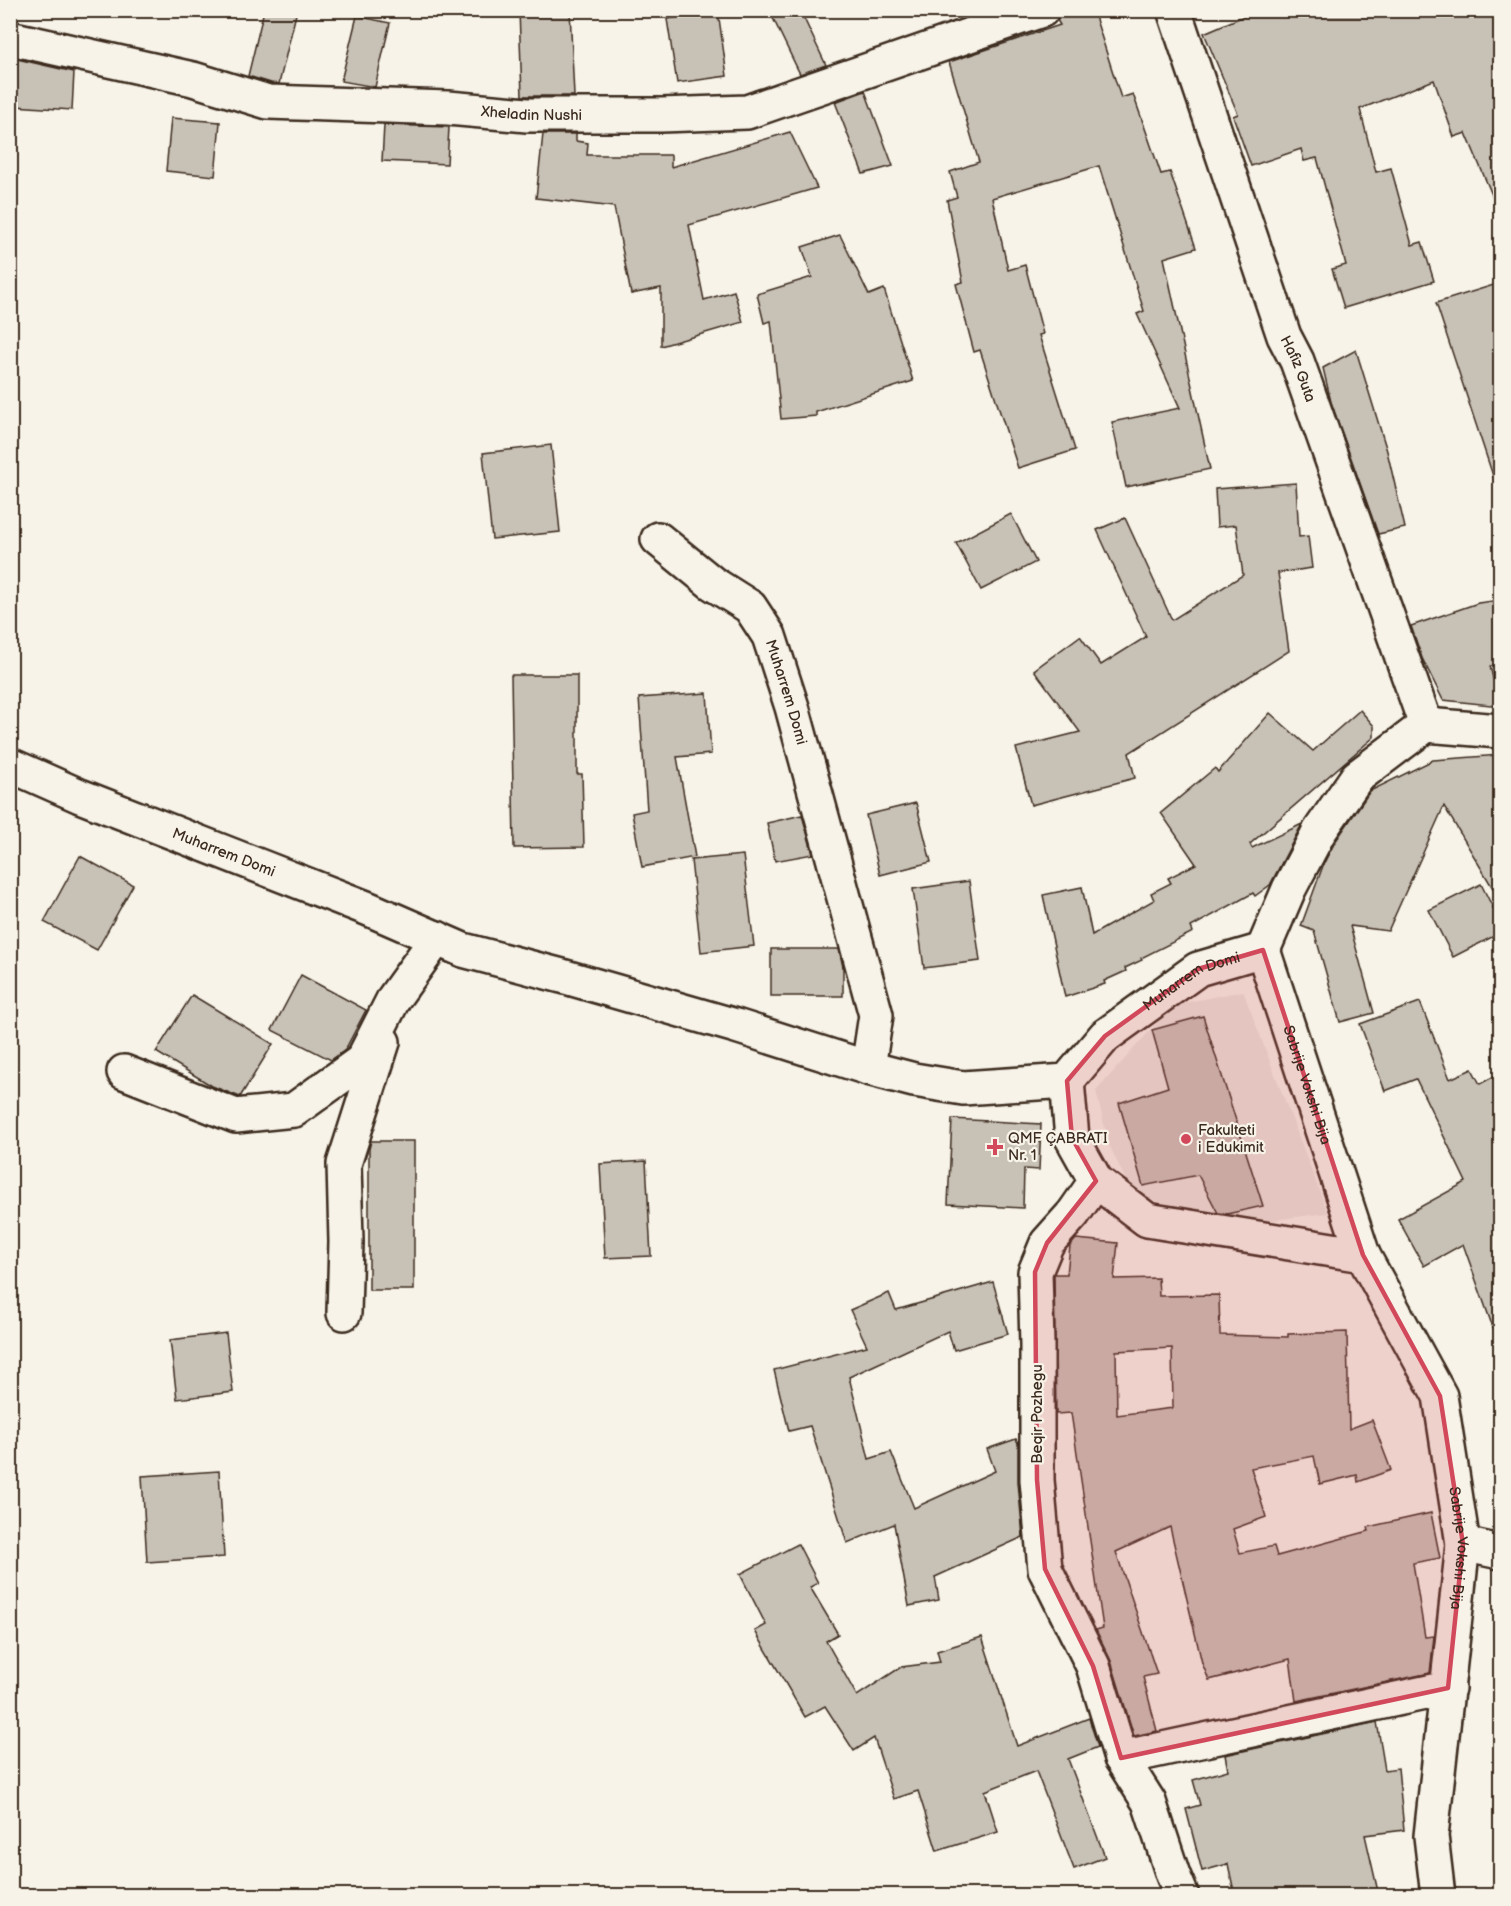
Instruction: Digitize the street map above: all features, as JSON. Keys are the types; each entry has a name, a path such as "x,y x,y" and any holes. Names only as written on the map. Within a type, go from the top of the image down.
{"street":[{"name":"Xheladin Nushi","path":"10,38 193,79 268,102 448,108 527,115 661,115 747,112 1042,10"},
{"name":"Hafiz Guta","path":"1174,10 1284,336 1297,361 1426,725"},
{"name":"Muharrem Domi","path":"658,539 712,583 750,607 769,636 792,707 876,1015 868,1068"},
{"path":"1263,950 1289,889 1319,832 1357,777 1426,725 1500,731"},
{"name":"Muharrem Domi","path":"10,765 80,796 369,909 463,950 736,1026 868,1068 914,1080 963,1088 1067,1081 1104,1036 1198,969 1263,950"},
{"path":"124,1072 236,1116 294,1110 362,1061 394,998 437,939"},
{"name":"Sabrije Vokshi Bija","path":"1263,950 1363,1255 1440,1396 1463,1544 1431,1836 1438,1896"},
{"path":"344,1313 344,1164 380,1052 394,998"},
{"path":"1067,1081 1072,1138 1096,1181 1147,1220 1363,1255"},
{"name":"Beqir Pozhegu","path":"1096,1181 1073,1214 1047,1243 1035,1272 1037,1480 1045,1569 1094,1666 1121,1758 1149,1802 1182,1896"},
{"path":"1463,1544 1500,1552"},
{"path":"1121,1758 1448,1688"}],"highlighted area":[{"path":"1263,950 1363,1255 1440,1396 1463,1544 1448,1688 1121,1758 1093,1666 1045,1569 1037,1480 1035,1272 1047,1243 1096,1181 1072,1138 1067,1081 1105,1036 1198,969"}],"shaded area":[{"path":"1243,991 1328,1213 1242,1224 1133,1195 1109,1145 1096,1091 1173,1005"}],"building":[{"path":"264,10 297,10 279,84 248,76"},
{"path":"519,10 570,10 574,96 522,96"},
{"path":"769,10 800,10 826,65 800,74"},
{"path":"1075,10 1093,10 1121,98 1133,94 1161,174 1170,172 1196,248 1164,258 1210,469 1126,487 1112,422 1180,408 1137,314 1144,311 1099,166 992,198 1008,270 1025,265 1043,334 1039,335 1075,450 1018,468 980,350 974,352 956,284 963,282 947,200 957,197 950,172 979,162 949,62 1060,25 1057,20 1059,18"},
{"path":"1258,10 1500,10 1500,214 1466,133 1454,137 1434,80 1360,109 1376,172 1391,168 1412,245 1422,242 1434,281 1344,308 1332,269 1346,265 1317,158 1304,161 1301,149 1251,166 1233,116 1238,114 1204,33"},
{"path":"718,11 727,76 677,83 667,19"},
{"path":"357,16 390,23 375,87 341,81"},
{"path":"17,59 74,72 72,110 15,106"},
{"path":"865,91 893,166 863,174 835,102"},
{"path":"171,118 220,122 215,176 166,171"},
{"path":"384,125 449,127 447,164 382,161"},
{"path":"790,132 817,188 689,225 704,300 734,291 743,322 661,346 661,288 631,294 614,207 536,198 543,134 576,134 576,141 588,143 587,155 671,155 671,167"},
{"path":"840,235 869,295 884,289 913,381 816,412 816,416 781,419 771,321 764,323 757,294 812,277 802,247"},
{"path":"1500,283 1500,481 1495,482 1436,303"},
{"path":"1356,350 1387,451 1405,528 1378,534 1331,402 1323,368"},
{"path":"551,445 560,532 492,539 483,453"},
{"path":"1296,483 1299,537 1308,536 1312,568 1278,573 1289,651 1129,753 1135,778 1031,805 1016,748 1080,732 1034,670 1080,636 1101,665 1146,637 1097,530 1125,518 1172,620 1243,575 1236,525 1217,527 1215,489"},
{"path":"1011,514 1036,562 981,590 956,543"},
{"path":"1500,600 1500,664 1490,666 1500,706 1443,700 1422,658 1411,626 1478,603"},
{"path":"511,675 577,675 577,774 582,774 584,847 514,848"},
{"path":"707,693 711,754 677,757 695,857 642,867 632,813 647,810 639,698"},
{"path":"1360,710 1374,726 1374,737 1250,844 1252,848 1302,824 1270,885 1255,896 1253,893 1191,927 1193,932 1141,958 1142,960 1125,968 1126,971 1104,981 1105,984 1065,997 1043,895 1082,887 1092,935 1154,900 1151,893 1171,883 1168,878 1196,864 1161,813 1215,768 1218,772 1270,713 1313,751"},
{"path":"1500,755 1500,900 1444,806 1388,931 1350,926 1374,1013 1340,1022 1314,931 1301,926 1324,863 1335,842 1370,791 1433,760"},
{"path":"916,803 931,862 880,875 866,815"},
{"path":"802,815 813,854 775,861 767,823"},
{"path":"743,855 754,946 701,952 691,860"},
{"path":"80,856 133,885 97,950 44,922"},
{"path":"969,881 980,961 924,968 913,889"},
{"path":"1481,884 1500,922 1500,933 1453,957 1429,910"},
{"path":"771,949 839,949 843,967 843,996 771,996"},
{"path":"301,975 366,1010 345,1050 331,1060 272,1030"},
{"path":"192,995 273,1044 240,1097 212,1086 156,1052"},
{"path":"1420,1002 1450,1079 1472,1069 1480,1084 1500,1073 1500,1338 1497,1339 1463,1244 1424,1266 1398,1219 1466,1182 1416,1079 1385,1091 1360,1024"},
{"name":"Fakulteti i Edukimit","path":"1203,1016 1263,1206 1227,1214 1218,1213 1198,1175 1143,1186 1119,1103 1168,1087 1152,1030"},
{"name":"QMF ÇABRATI Nr. 1","path":"952,1119 1041,1124 1039,1170 1024,1169 1023,1208 948,1204"},
{"path":"371,1141 414,1141 414,1290 369,1290 369,1149"},
{"path":"646,1161 651,1256 605,1258 600,1164"},
{"path":"1076,1239 1118,1243 1114,1279 1158,1278 1159,1296 1219,1295 1220,1335 1288,1337 1288,1334 1347,1332 1349,1429 1372,1420 1391,1470 1358,1482 1357,1475 1320,1484 1314,1456 1251,1468 1266,1517 1233,1529 1240,1553 1274,1546 1277,1556 1369,1531 1368,1527 1431,1513 1440,1558 1413,1563 1425,1637 1434,1636 1430,1673 1296,1701 1290,1659 1209,1680 1202,1663 1170,1527 1116,1552 1157,1674 1143,1677 1157,1731 1134,1736 1111,1661 1096,1630 1103,1628 1071,1413 1056,1414 1054,1275 1067,1274 1070,1246","holes":["1172,1348 1173,1408 1117,1415 1116,1351"]},
{"path":"993,1282 1008,1334 954,1350 948,1331 849,1377 869,1459 891,1452 914,1508 995,1471 987,1449 1016,1439 1018,1443 1018,1482 1023,1537 935,1577 939,1600 909,1606 894,1524 847,1543 810,1426 789,1431 774,1370 867,1346 850,1310 889,1293 896,1310"},
{"path":"226,1333 233,1392 177,1399 170,1340"},
{"path":"219,1471 224,1557 147,1562 142,1476"},
{"path":"798,1544 818,1583 810,1587 838,1634 826,1641 857,1696 901,1667 940,1662 937,1651 982,1637 1017,1746 1089,1718 1098,1747 1068,1759 1105,1857 1074,1869 1036,1771 985,1791 998,1832 937,1851 918,1791 894,1799 874,1738 854,1751 825,1706 805,1717 755,1631 766,1625 740,1574"},
{"path":"1377,1722 1385,1770 1398,1768 1404,1830 1365,1835 1379,1896 1235,1896 1228,1864 1202,1871 1186,1809 1200,1805 1193,1780 1228,1770 1225,1755"}],"place":[{"name":"Fakulteti i Edukimit","path":"1186,1139"},
{"name":"QMF ÇABRATI Nr. 1","path":"995,1147"}]}
